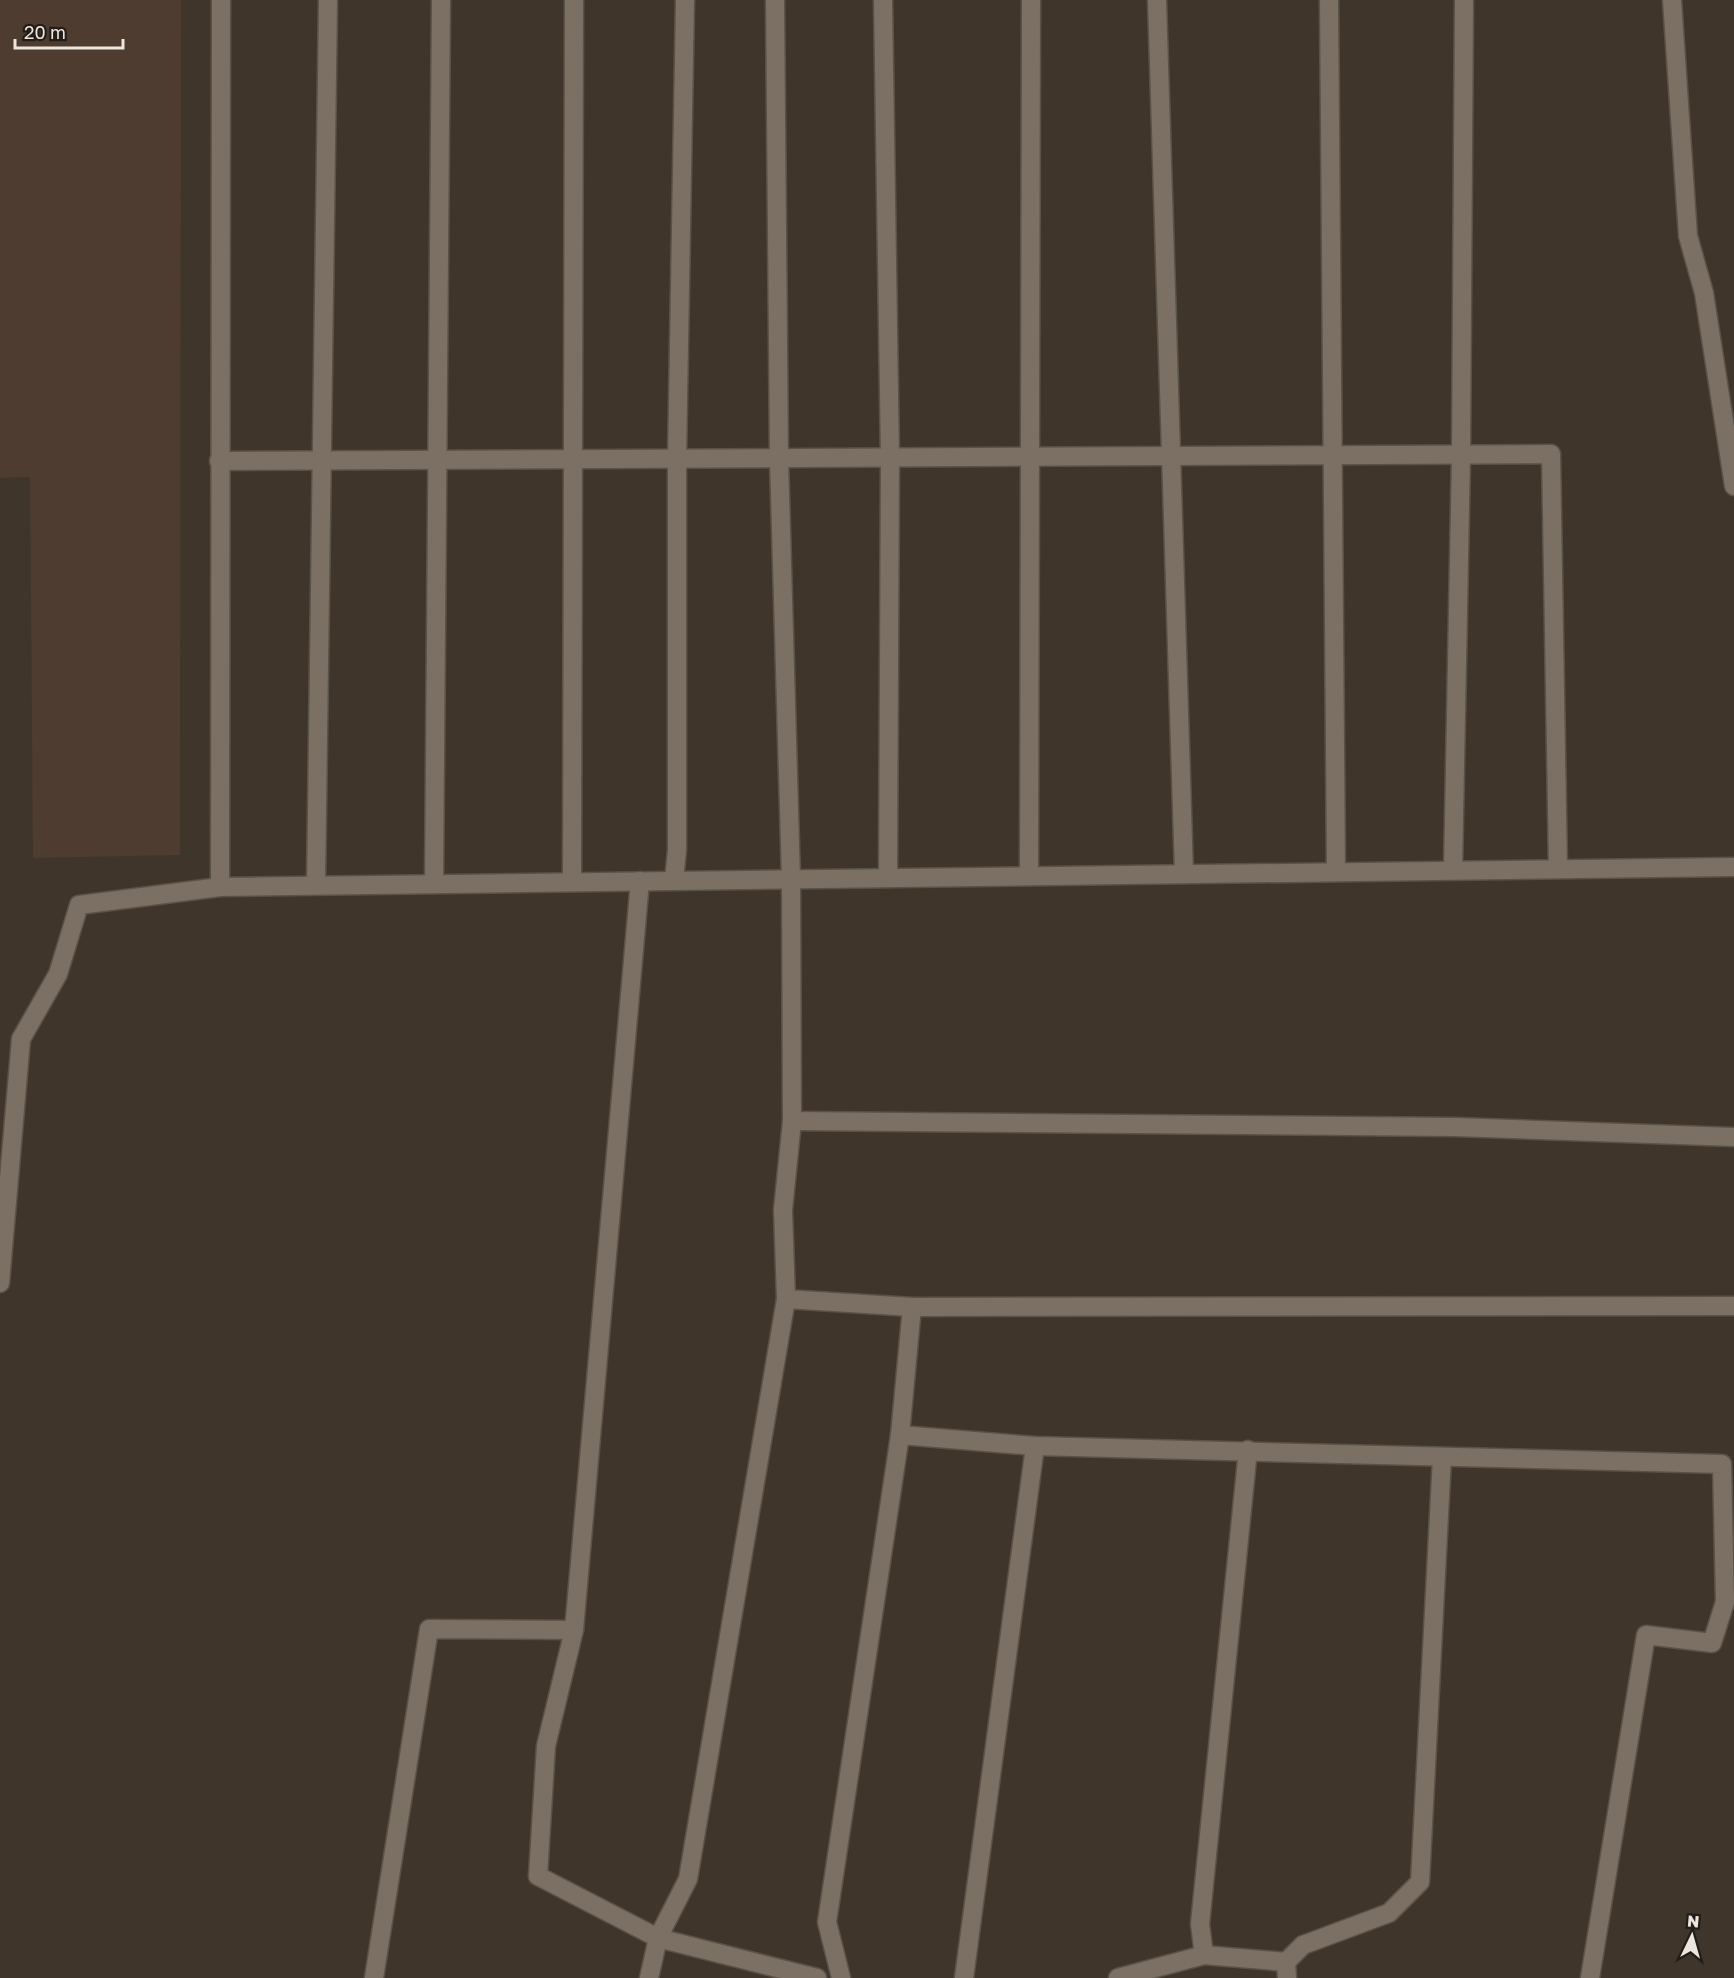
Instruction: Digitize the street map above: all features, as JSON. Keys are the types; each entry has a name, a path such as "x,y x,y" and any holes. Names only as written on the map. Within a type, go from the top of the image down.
{"street":[{"path":"220,887 221,0"},
{"path":"316,885 328,0"},
{"path":"434,884 441,0"},
{"path":"573,882 574,0"},
{"path":"674,880 677,459 685,0"},
{"path":"649,1978 658,1938 688,1879 786,1299 783,1210 792,1121 791,879 779,459 775,0"},
{"path":"883,0 890,458 888,878"},
{"path":"1029,876 1032,457 1031,0"},
{"path":"1157,0 1184,874"},
{"path":"1329,0 1336,872"},
{"path":"1453,870 1461,455 1464,0"},
{"path":"1671,0 1688,236 1704,292 1734,486"},
{"path":"219,461 321,458 437,461 1551,454 1558,869"},
{"path":"0,1283 21,1039 58,974 79,905 220,887 1734,867"},
{"path":"640,881 574,1630 546,1746 538,1876 658,1938 817,1978"},
{"path":"792,1121 1455,1127 1734,1137"},
{"path":"786,1299 912,1307 1734,1306"},
{"path":"841,1978 827,1922 900,1435 912,1307"},
{"path":"900,1435 1035,1446 1248,1449 1442,1457 1722,1464 1725,1602 1712,1643 1646,1635 1590,1978"},
{"path":"964,1978 1035,1446"},
{"path":"1204,1955 1200,1924 1248,1449"},
{"path":"1118,1978 1204,1955 1287,1970 1303,1945 1389,1913 1420,1882 1442,1457"},
{"path":"374,1978 429,1629 574,1630"}],"shaded area":[{"path":"0,0 181,0 180,855 33,858 30,477 0,478"}]}
